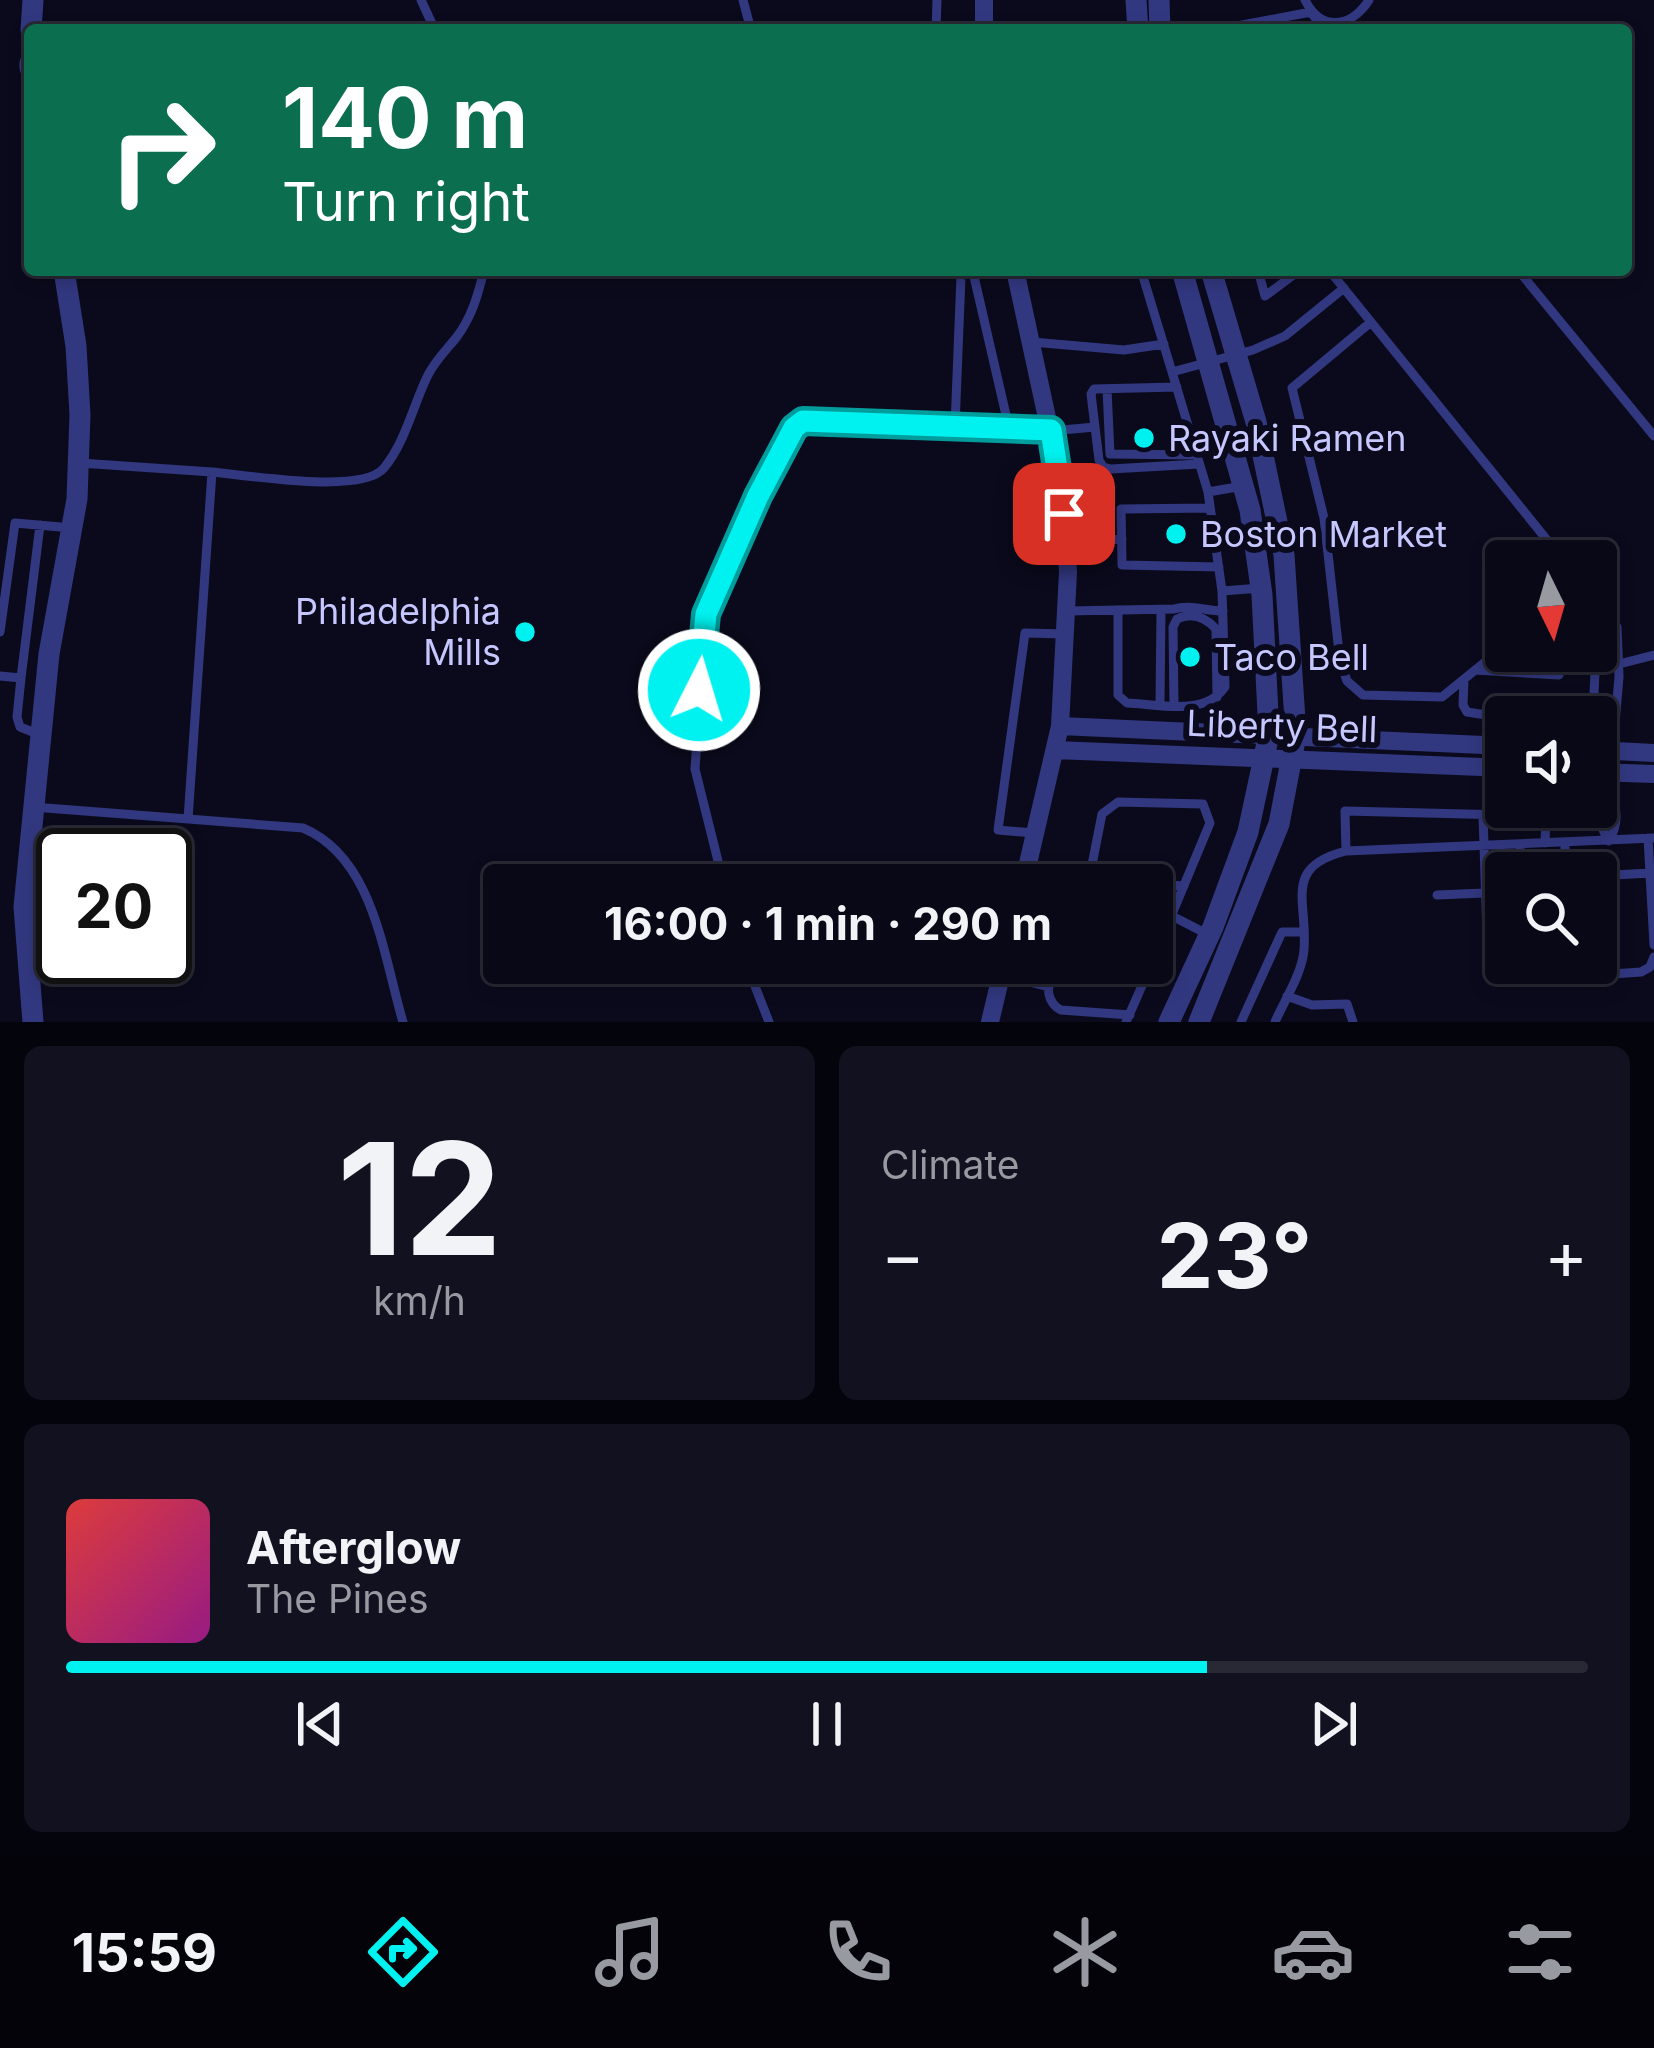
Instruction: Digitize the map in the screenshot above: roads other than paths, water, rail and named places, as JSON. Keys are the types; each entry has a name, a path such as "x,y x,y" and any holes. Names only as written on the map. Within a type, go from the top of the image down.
{"street":[{"path":"33,1022 24,907 32,807 49,654 79,463 76,346 65,276"},
{"path":"1016,276 1062,487 1066,542 1060,726 1028,864"},
{"path":"1169,1022 1209,935 1247,832 1269,734 1261,588 1243,486 1185,276"},
{"path":"1199,1022 1279,824 1296,735 1284,555 1256,422 1213,276"},
{"name":"Liberty Bell","path":"1060,726 1485,745"},
{"name":"Liberty Bell","path":"1055,750 1485,767"},
{"path":"1617,751 1654,753"},
{"path":"1617,777 1654,774"},
{"path":"990,1022 999,984"}],"lane":[{"path":"1305,0 1319,24"},
{"path":"1341,24 1369,0"},
{"path":"1247,24 1310,12 1334,24"},
{"path":"79,463 346,482 378,475 404,434 428,375 466,323 483,276"},
{"path":"955,426 961,276"},
{"path":"974,276 1009,428"},
{"path":"1118,610 1118,695 1127,703 1202,706 1225,687 1222,592 1208,492 1143,276"},
{"path":"1260,276 1265,296 1292,276"},
{"path":"1334,276 1547,540"},
{"path":"1523,276 1654,436"},
{"path":"1172,371 1236,355 1285,336 1344,288"},
{"path":"1371,322 1292,388 1324,518 1340,661 1347,681 1363,694 1442,697 1485,662"},
{"path":"1031,342 1124,350 1163,344"},
{"path":"1177,387 1094,389 1102,467 1198,459"},
{"path":"1107,388 1111,454 1198,459"},
{"path":"719,864 694,769 706,614 794,428 803,421 1051,430 1095,427"},
{"path":"188,819 212,472"},
{"path":"1208,492 1243,486"},
{"path":"1210,508 1121,509 1122,565 1219,567"},
{"path":"0,632 14,523 72,528"},
{"path":"40,525 17,717 20,727 40,735"},
{"path":"1066,542 1122,539"},
{"path":"1222,592 1261,588"},
{"path":"1067,611 1161,610 1186,605 1223,610"},
{"path":"1160,704 1161,610"},
{"path":"1174,705 1173,627 1185,615 1208,620 1216,629 1217,697"},
{"path":"1613,696 1619,664 1617,628"},
{"path":"1036,833 998,830 1025,634 1066,634"},
{"path":"1619,664 1654,655"},
{"path":"1475,670 1485,671"},
{"path":"1509,672 1559,672"},
{"path":"0,676 21,678"},
{"path":"1464,679 1466,712 1485,715"},
{"path":"1092,864 1102,814 1118,802 1203,804 1210,824 1173,914"},
{"path":"32,807 303,828 339,849 352,866 403,1022"},
{"path":"1346,851 1345,811 1546,816 1546,843"},
{"path":"1483,814 1485,910"},
{"path":"1609,841 1616,828"},
{"path":"1275,1022 1304,955 1301,883 1307,869 1321,857 1346,851 1651,838 1654,945"},
{"path":"1564,842 1564,852"},
{"path":"1520,844 1521,852"},
{"path":"1617,875 1650,873"},
{"path":"1173,885 1184,886"},
{"path":"1437,895 1484,892"},
{"path":"1173,917 1209,935"},
{"path":"1241,1022 1282,932 1303,932"},
{"path":"1617,974 1641,972 1654,957"},
{"path":"754,984 769,1022"},
{"path":"1041,984 1049,987"},
{"path":"1049,984 1048,998 1061,1010 1128,1018 1143,984"},
{"path":"1287,996 1312,1005 1347,1004 1352,1022"}],"place":[{"name":"Rayaki Ramen","path":"1144,438"},
{"name":"Boston Market","path":"1176,534"},
{"name":"Philadelphia Mills","path":"525,632"},
{"name":"Taco Bell","path":"1190,657"}]}
